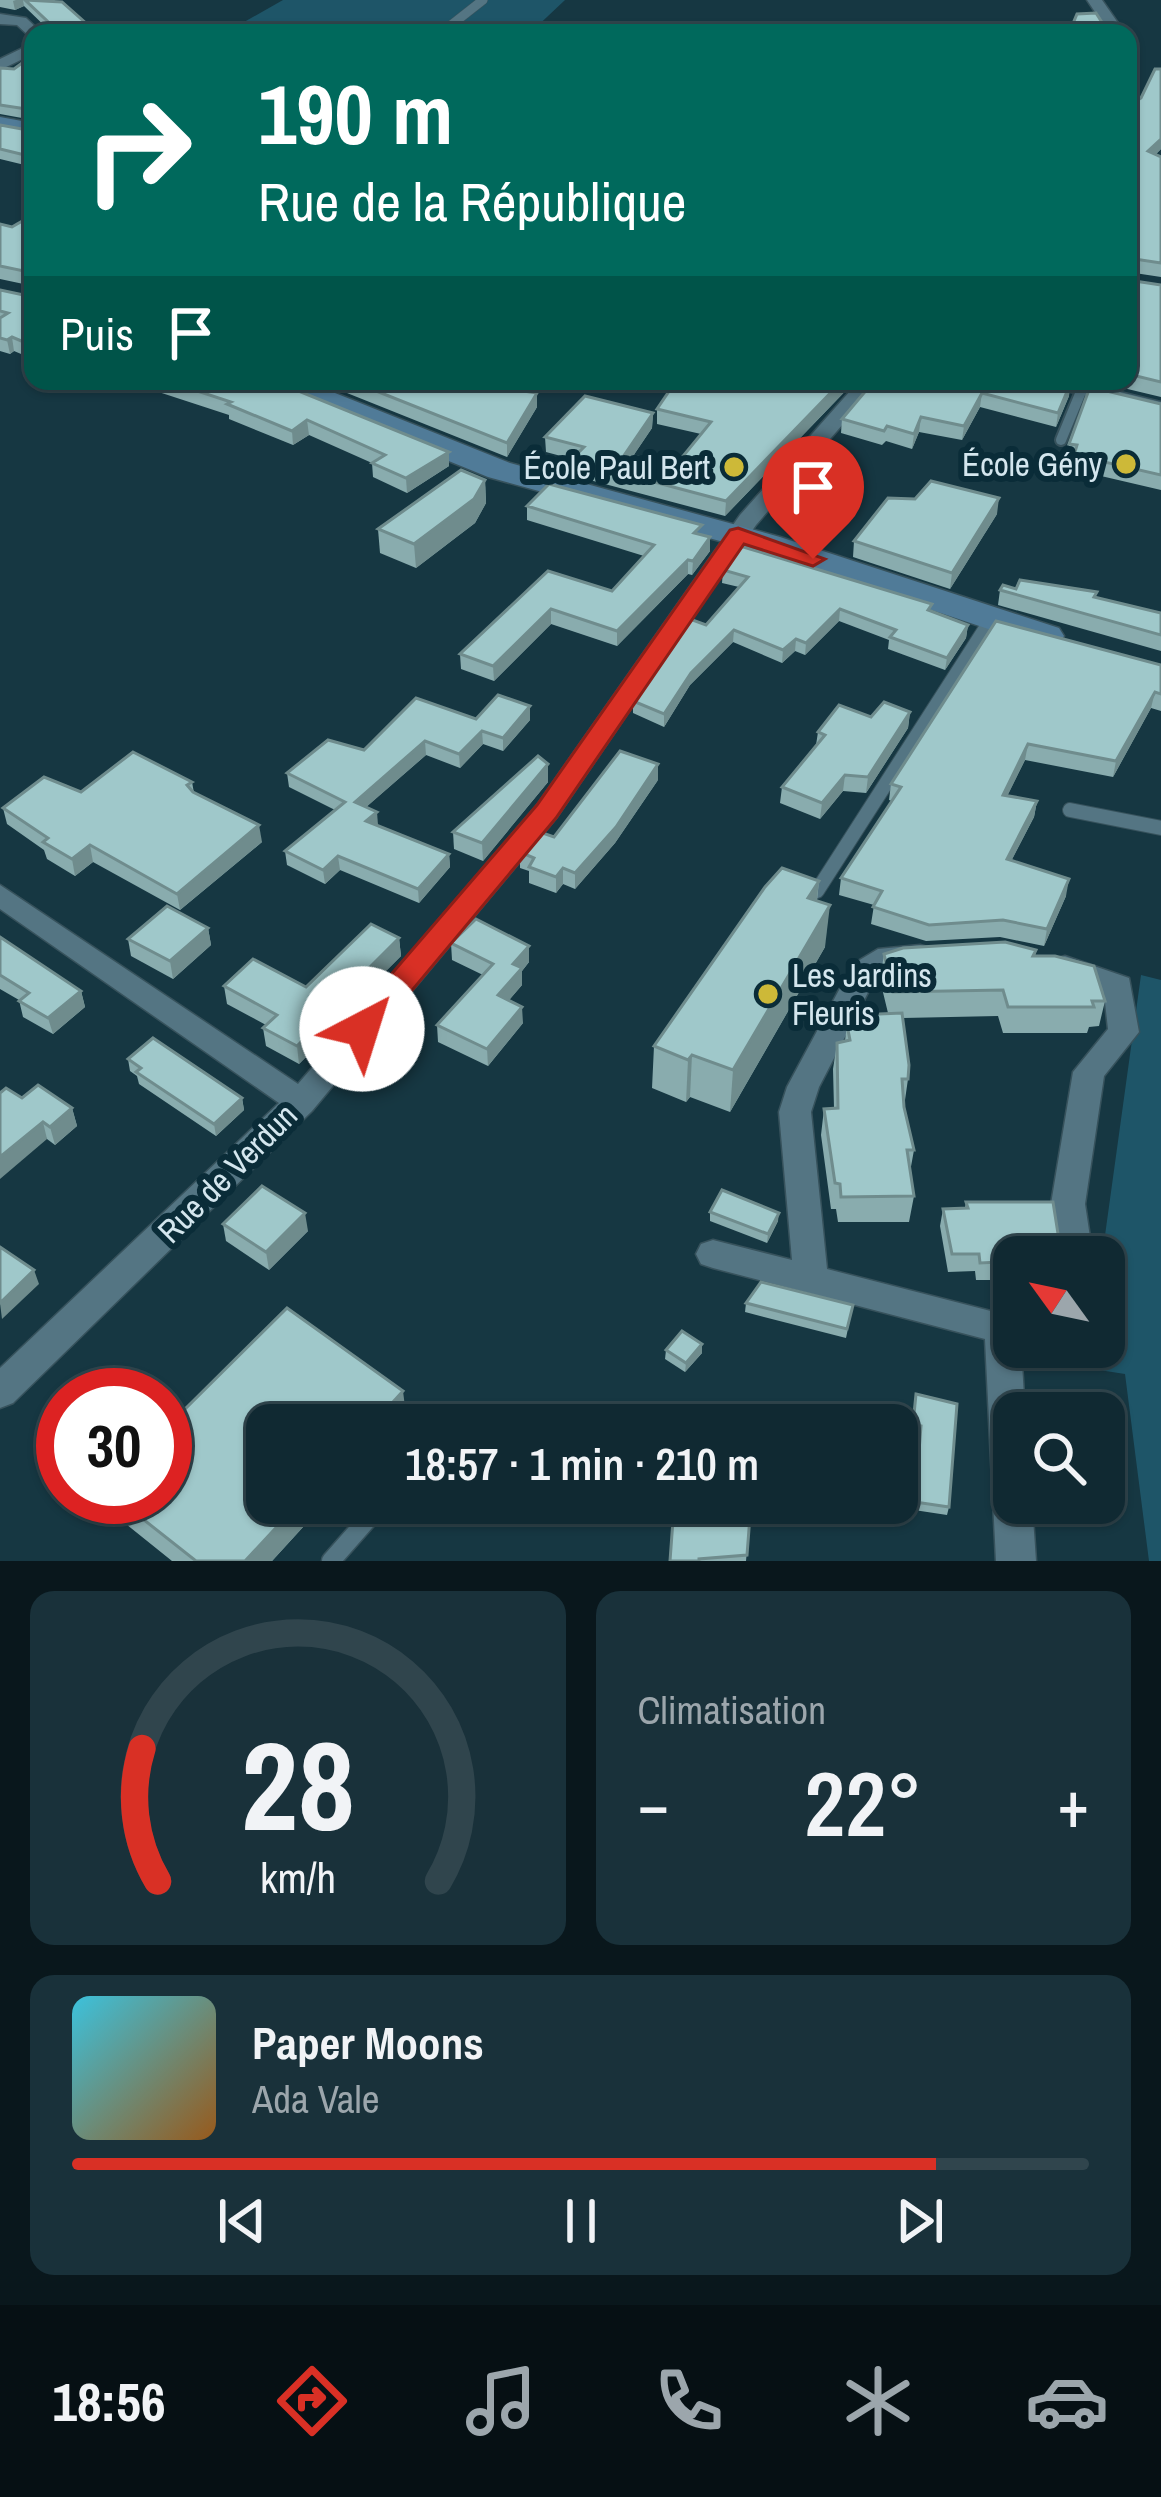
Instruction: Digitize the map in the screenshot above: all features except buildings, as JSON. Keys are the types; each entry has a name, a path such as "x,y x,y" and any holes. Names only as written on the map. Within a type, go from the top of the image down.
{"main road":[{"path":"300,390 500,470 738,535 1070,643"}],"street":[{"name":"Rue de Verdun","path":"0,1392 301,1102 547,811 738,535 862,390"},
{"path":"1086,390 1161,408"},
{"path":"0,895 301,1102"},
{"path":"811,1279 795,1129 798,1100 864,972 878,960 942,955"},
{"path":"1036,960 1111,981 1122,992 1125,1013 1119,1043 1089,1072 1068,1204 1073,1236"},
{"path":"713,1254 993,1324"},
{"path":"1009,1368 1016,1561"}],"lane":[{"path":"452,24 483,0"},
{"path":"1061,440 1082,390"},
{"path":"817,891 991,620"},
{"path":"1070,810 1161,828"},
{"path":"332,1561 364,1524"}],"shaded area":[{"path":"283,0 565,0 540,24 241,24"},
{"path":"1141,975 1161,980 1161,1561 1149,1561 1125,1374 1086,1368 1125,1368 1125,1236 1105,1236"}],"place":[{"name":"École Gény","path":"1126,464"},
{"name":"École Paul Bert","path":"734,467"},
{"name":"Les Jardins Fleuris","path":"768,994"}],"route":[{"path":"362,1029 547,811 738,535 813,559"}]}
